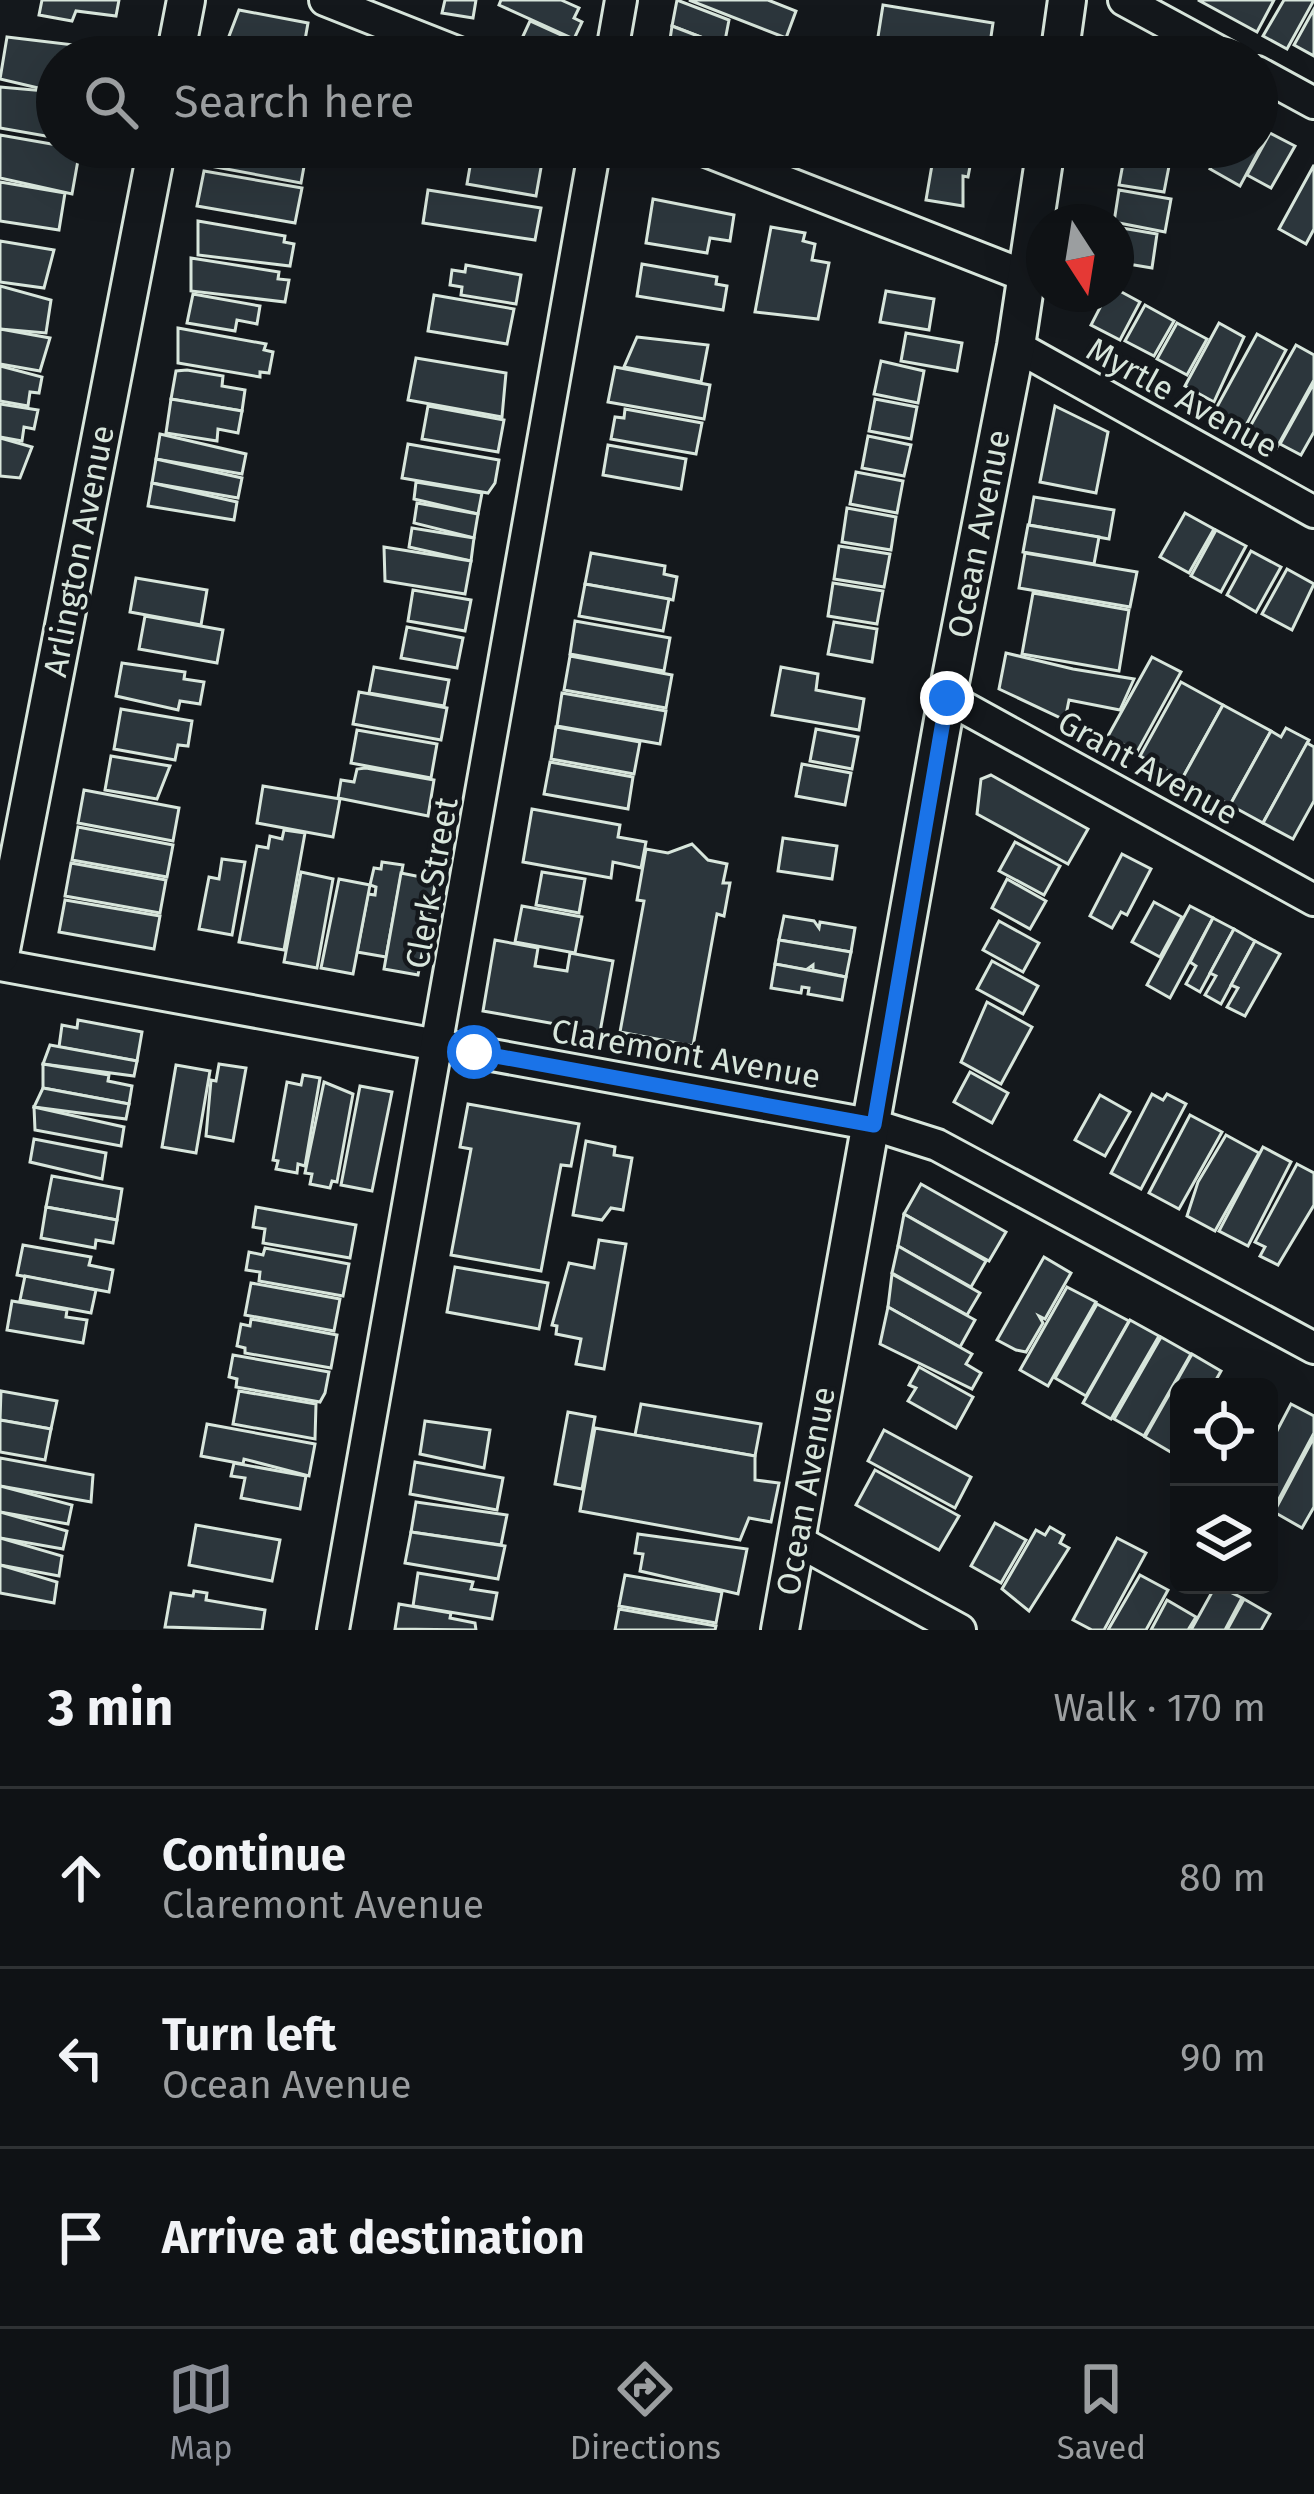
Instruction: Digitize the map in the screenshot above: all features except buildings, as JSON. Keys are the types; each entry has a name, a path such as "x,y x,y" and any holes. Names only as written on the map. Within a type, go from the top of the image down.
{"street":[{"path":"179,36 186,0"},
{"path":"325,0 416,36"},
{"path":"615,36 621,0"},
{"path":"1062,36 1067,0"},
{"path":"1124,0 1190,36"},
{"path":"1278,83 1314,103"},
{"name":"Arlington Avenue","path":"0,955 153,168"},
{"name":"Clerk Street","path":"333,1630 592,168"},
{"path":"750,168 1026,276"},
{"name":"Ocean Avenue","path":"1038,204 1043,168"},
{"name":"Ocean Avenue","path":"780,1630 947,698 1026,288"},
{"name":"Myrtle Avenue","path":"1016,346 1314,512"},
{"name":"Grant Avenue","path":"947,698 1314,900"},
{"name":"Claremont Avenue","path":"0,965 874,1125 937,1145 1314,1348"},
{"path":"796,1540 960,1630"}],"route":[{"path":"474,1052 874,1125 947,698"}]}
